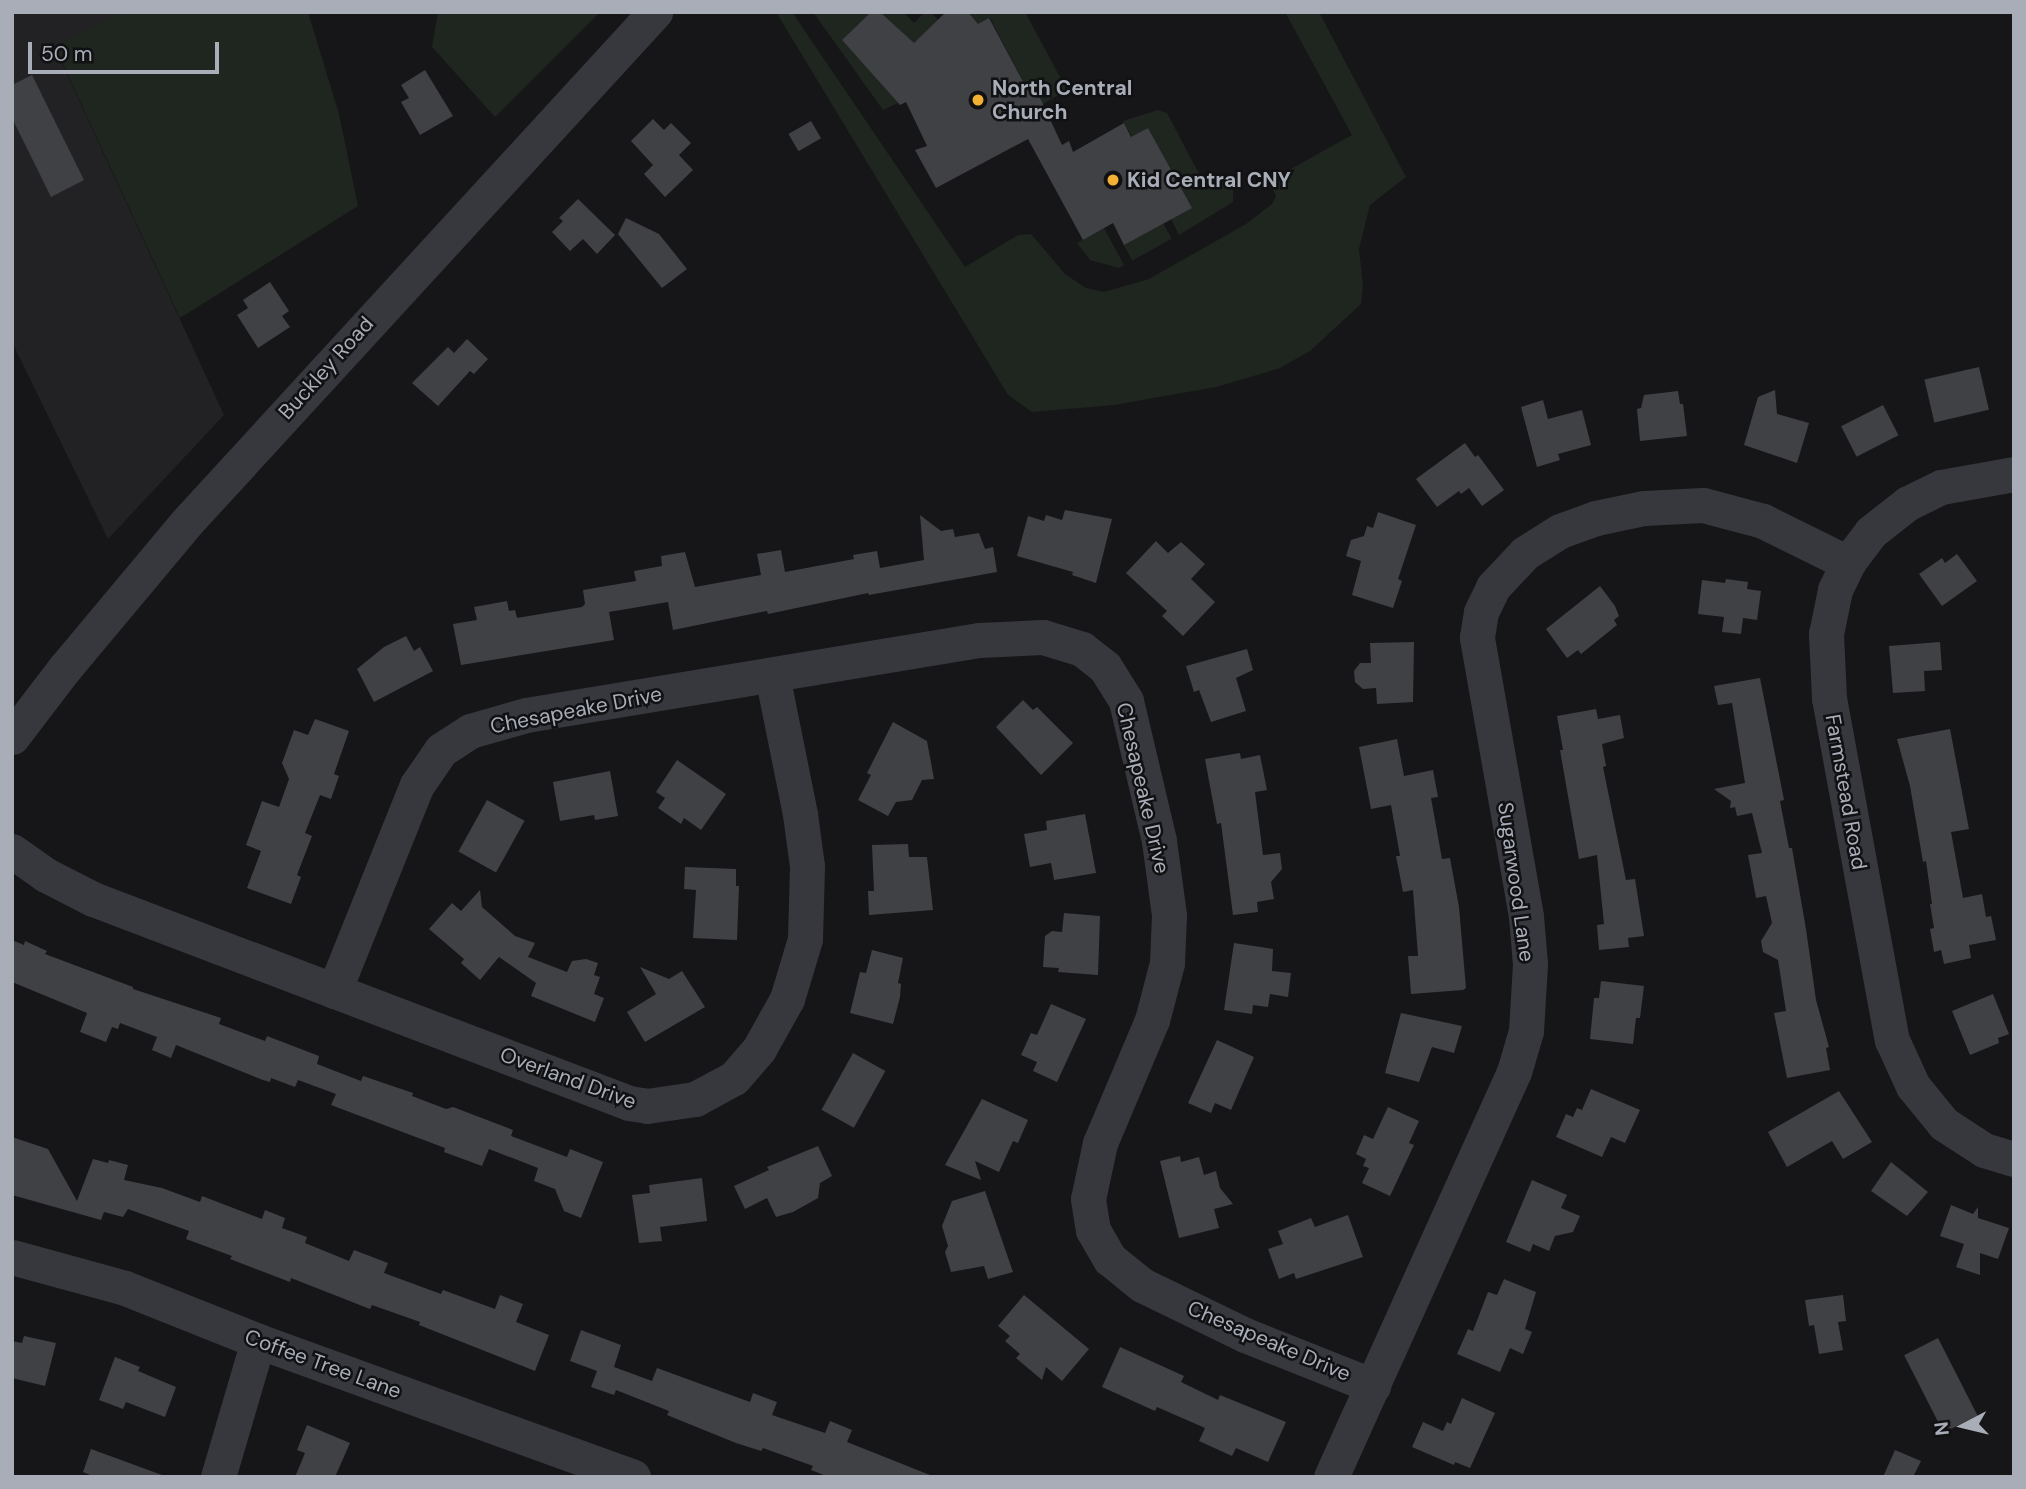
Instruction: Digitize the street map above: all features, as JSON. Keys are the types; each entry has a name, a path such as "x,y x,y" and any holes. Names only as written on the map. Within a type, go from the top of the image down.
{"street":[{"name":"Buckley Road","path":"12,737 64,669 186,523 654,12"},
{"name":"Farmstead Road","path":"2014,474 1941,488 1908,503 1871,532 1848,562 1835,590 1826,634 1829,698 1892,1040 1913,1086 1944,1124 1984,1150 2014,1159"},
{"name":"Sugarwood Lane","path":"1331,1477 1514,1072 1527,1031 1530,964 1526,916 1477,637 1481,612 1493,587 1525,553 1560,531 1596,518 1644,508 1703,505 1763,521 1848,562"},
{"name":"Chesapeake Drive","path":"334,991 416,785 441,750 470,731 526,715 979,640 1043,637 1082,649 1105,667 1126,701 1158,841 1169,915 1167,963 1152,1020 1100,1143 1088,1199 1093,1230 1110,1259 1142,1285 1245,1335 1373,1386"},
{"name":"Overland Drive","path":"12,851 46,874 93,899 629,1103 648,1106 695,1099 734,1078 759,1049 787,999 805,939 807,866 800,814 772,675"},
{"name":"Coffee Tree Lane","path":"12,1257 125,1288 258,1341 633,1477"},
{"path":"218,1477 258,1341"}],"shaded area":[{"path":"12,12 122,12 55,48 224,415 108,539 12,342"},
{"path":"122,12 308,12 339,114 358,206 180,318 55,47"},
{"path":"438,12 600,12 495,117 432,47"},
{"path":"776,12 792,12 965,267 1018,235 1031,234 1065,274 1086,288 1104,292 1149,279 1246,224 1272,204 1276,196 1269,181 1352,135 1285,12 1319,12 1406,177 1370,205 1359,249 1363,285 1361,304 1310,351 1280,368 1216,387 1114,405 1032,412 1008,395"},
{"path":"813,12 871,12 842,40 898,103 883,110"},
{"path":"880,12 903,12 914,23 925,12 931,12 938,20 917,46"},
{"path":"968,12 1025,12 1067,90 1043,104 1028,91 990,18 978,24"},
{"path":"1158,110 1167,113 1207,189 1232,175 1233,179 1233,202 1179,235 1171,219 1191,208 1148,128 1132,137 1123,121"},
{"path":"1163,223 1172,239 1132,261 1124,245"},
{"path":"1104,228 1124,265 1119,268 1090,260 1077,243"}],"building":[{"name":"North Central Church","path":"871,12 880,12 914,43 946,12 968,12 978,24 989,18 1028,91 1035,87 1062,145 1069,141 1073,152 1124,123 1131,137 1148,128 1192,208 1124,245 1113,223 1083,240 1028,139 936,188 915,150 927,146 906,102 900,105 842,40"},
{"path":"425,70 453,116 420,135 401,102 409,98 401,85"},
{"path":"32,75 84,180 51,197 12,118 12,85"},
{"path":"653,119 664,130 671,123 691,143 679,155 693,170 665,197 644,174 653,165 631,141"},
{"path":"811,121 821,138 798,151 788,134"},
{"path":"578,199 615,235 597,254 583,239 570,251 552,232 563,221 559,218"},
{"path":"626,218 659,234 687,269 662,288 618,234"},
{"path":"270,282 289,311 282,316 290,327 258,348 237,315 248,308 243,300"},
{"path":"467,339 488,359 474,374 470,371 438,406 412,383 448,347 454,353"},
{"path":"1979,367 1989,410 1934,422 1924,380"},
{"path":"1775,390 1777,414 1809,423 1797,463 1744,445 1758,397"},
{"path":"1678,391 1680,404 1683,404 1687,436 1640,441 1637,409 1641,408 1644,395"},
{"path":"1543,400 1548,419 1582,410 1591,445 1558,454 1560,460 1537,467 1521,407"},
{"path":"1883,405 1898,435 1857,457 1841,426"},
{"path":"1465,443 1475,457 1478,455 1504,490 1482,506 1469,488 1461,494 1459,491 1437,507 1416,479"},
{"path":"1065,510 1112,519 1096,583 1072,575 1073,572 1017,556 1028,516 1044,521 1046,515 1062,520"},
{"path":"1378,512 1416,525 1398,579 1402,581 1393,608 1352,595 1361,561 1346,556 1351,540 1364,536 1367,526 1373,528"},
{"path":"920,515 941,531 953,529 955,537 979,533 985,549 993,547 997,572 869,595 868,593 768,614 767,611 673,630 668,602 609,612 614,640 461,665 453,624 477,620 474,607 507,601 509,611 515,610 517,618 582,607 585,604 583,590 636,581 634,571 662,566 661,556 685,552 695,587 761,575 757,554 781,550 785,572 854,559 853,555 877,551 880,568 924,560"},
{"path":"1156,541 1168,553 1181,542 1205,564 1191,579 1215,602 1183,636 1162,616 1167,611 1126,573"},
{"path":"1957,554 1977,581 1942,606 1919,574 1942,558 1945,563"},
{"path":"1726,579 1748,582 1747,589 1761,591 1757,620 1743,618 1741,634 1722,632 1724,617 1698,614 1702,580 1725,583"},
{"path":"1600,586 1615,606 1619,616 1614,620 1617,625 1581,654 1578,650 1567,658 1546,629"},
{"path":"406,636 414,651 420,647 433,671 374,702 357,669 384,647"},
{"path":"1414,642 1413,702 1377,704 1376,688 1363,689 1355,682 1354,671 1360,663 1371,663 1370,643"},
{"path":"1940,642 1942,670 1924,671 1925,691 1893,693 1889,646"},
{"path":"1247,649 1253,670 1236,678 1246,711 1211,722 1199,690 1194,692 1186,666"},
{"path":"1760,678 1784,800 1780,801 1789,848 1792,848 1816,1000 1829,1047 1826,1048 1830,1070 1787,1078 1774,1013 1786,1011 1778,960 1763,952 1761,941 1772,923 1766,896 1756,898 1748,855 1762,853 1752,813 1737,816 1735,807 1730,808 1731,801 1714,789 1745,783 1732,703 1718,705 1714,686"},
{"path":"1023,700 1033,710 1037,707 1073,743 1041,775 996,727"},
{"path":"1596,709 1598,719 1620,715 1624,738 1602,744 1606,766 1603,767 1626,880 1635,879 1644,936 1628,938 1629,947 1599,950 1597,925 1604,924 1597,855 1579,859 1560,750 1563,750 1557,716"},
{"path":"315,719 349,731 334,774 339,776 331,799 320,795 305,833 312,836 297,875 301,877 291,904 247,888 261,851 246,845 262,801 279,807 289,779 282,763 294,730 308,735"},
{"path":"893,722 927,741 934,779 922,780 912,800 896,802 888,816 858,800 871,775 867,773"},
{"path":"1950,729 1969,829 1951,832 1963,898 1982,894 1986,917 1991,916 1996,940 1969,945 1971,958 1944,964 1941,950 1934,952 1930,929 1934,928 1932,904 1926,861 1923,862 1910,786 1897,739"},
{"path":"1397,739 1404,776 1433,770 1438,797 1431,798 1442,859 1450,858 1459,907 1466,988 1463,990 1411,994 1408,956 1418,956 1413,890 1403,892 1391,805 1371,809 1359,747"},
{"path":"1240,753 1241,759 1260,755 1267,790 1255,792 1263,855 1280,853 1282,869 1271,882 1274,899 1257,902 1258,912 1233,915 1221,823 1217,824 1205,759"},
{"path":"677,760 726,794 701,830 684,818 681,824 658,808 665,798 656,792"},
{"path":"610,771 618,816 595,820 594,815 560,821 553,782"},
{"path":"487,800 525,821 496,872 458,852"},
{"path":"1085,814 1096,873 1054,880 1051,863 1030,867 1024,834 1047,830 1046,821"},
{"path":"908,844 909,857 927,857 933,910 869,915 868,891 874,891 872,845"},
{"path":"685,867 736,869 736,886 739,886 737,940 693,938 696,890 684,889"},
{"path":"480,890 482,907 515,936 535,943 528,957 567,972 572,961 586,959 598,963 594,975 600,977 594,994 604,998 595,1022 531,996 536,983 499,957 480,980 461,963 464,959 429,929 452,903 461,911"},
{"path":"1064,913 1100,916 1098,975 1058,972 1059,968 1043,967 1045,936 1052,931 1062,932"},
{"path":"12,940 24,945 25,941 47,951 45,954 133,989 221,1018 219,1024 265,1041 267,1036 319,1056 317,1064 361,1081 363,1076 413,1093 412,1096 446,1109 453,1107 513,1130 511,1136 567,1157 570,1149 603,1162 581,1218 564,1211 555,1189 534,1181 538,1168 489,1149 482,1166 444,1152 445,1148 331,1105 336,1094 298,1080 295,1087 271,1078 270,1082 263,1080 176,1045 171,1058 152,1050 157,1037 120,1023 118,1029 112,1027 106,1042 80,1032 87,1013 12,982"},
{"path":"1234,943 1273,949 1272,971 1291,973 1288,997 1270,994 1268,1007 1253,1005 1252,1014 1224,1010"},
{"path":"872,950 903,958 898,983 901,984 900,997 893,1024 850,1013 860,972 866,973"},
{"path":"640,967 669,979 682,971 705,1007 645,1042 627,1012 656,994"},
{"path":"1601,981 1644,986 1633,1044 1590,1039 1594,998 1599,998"},
{"path":"1993,994 2009,1034 1998,1038 1999,1043 1970,1055 1952,1011"},
{"path":"1051,1004 1086,1019 1057,1082 1033,1071 1037,1062 1021,1055 1031,1033 1037,1035"},
{"path":"1401,1013 1462,1026 1454,1053 1432,1047 1419,1082 1385,1073"},
{"path":"1217,1040 1254,1057 1231,1110 1215,1103 1211,1113 1188,1103"},
{"path":"853,1053 885,1071 854,1128 821,1110"},
{"path":"1591,1089 1640,1110 1625,1143 1611,1137 1602,1157 1556,1137 1566,1114 1573,1117 1577,1108 1582,1110"},
{"path":"1839,1091 1872,1142 1843,1159 1832,1141 1787,1167 1768,1132"},
{"path":"982,1099 1028,1120 1018,1143 1013,1141 999,1172 975,1161 981,1180 945,1165"},
{"path":"1388,1107 1419,1121 1409,1143 1414,1145 1390,1196 1362,1183 1369,1168 1363,1166 1366,1159 1356,1154 1364,1135 1373,1139"},
{"path":"12,1137 48,1149 77,1201 93,1159 108,1163 109,1160 128,1165 124,1180 162,1188 200,1202 202,1196 262,1219 265,1210 285,1218 282,1228 307,1237 305,1243 349,1261 354,1250 388,1263 384,1273 441,1294 443,1290 495,1309 500,1295 523,1304 516,1322 549,1335 535,1371 419,1325 420,1322 372,1305 370,1309 291,1278 290,1282 230,1259 232,1256 186,1239 189,1231 128,1209 123,1217 104,1212 101,1220 12,1195"},
{"path":"818,1146 832,1176 820,1183 818,1198 793,1212 776,1217 767,1198 745,1209 734,1186 769,1170 767,1167"},
{"path":"1180,1156 1181,1162 1199,1157 1204,1175 1216,1171 1220,1188 1233,1204 1214,1209 1219,1228 1179,1238 1160,1161"},
{"path":"1891,1162 1928,1192 1907,1216 1871,1191"},
{"path":"702,1178 707,1221 660,1227 662,1241 639,1243 632,1195 650,1193 649,1185"},
{"path":"1532,1180 1567,1195 1561,1208 1580,1216 1573,1232 1555,1236 1549,1251 1533,1244 1530,1252 1506,1242"},
{"path":"985,1191 1013,1272 988,1279 984,1266 951,1272 942,1226 952,1201"},
{"path":"1951,1205 1973,1214 1978,1207 1978,1218 2009,1228 1998,1259 1980,1253 1980,1275 1956,1267 1964,1244 1940,1236"},
{"path":"1348,1215 1363,1257 1296,1279 1294,1273 1279,1279 1268,1249 1283,1244 1278,1231 1311,1218 1315,1227"},
{"path":"1504,1279 1536,1292 1525,1329 1532,1332 1523,1354 1510,1348 1500,1372 1457,1354 1468,1329 1473,1331 1488,1292 1497,1295"},
{"path":"1024,1295 1089,1349 1062,1381 1046,1367 1042,1380 1016,1358 1020,1354 1005,1341 1010,1336 998,1326"},
{"path":"1843,1295 1846,1321 1838,1322 1843,1350 1819,1354 1814,1325 1809,1326 1805,1300"},
{"path":"581,1330 621,1345 614,1367 652,1381 657,1368 750,1402 753,1393 777,1402 772,1415 825,1433 830,1421 852,1430 847,1442 935,1477 829,1477 811,1470 813,1466 763,1448 761,1451 736,1443 667,1415 669,1411 616,1390 614,1395 591,1387 597,1371 570,1361"},
{"path":"24,1336 56,1343 45,1386 12,1378 12,1341 22,1343"},
{"path":"1938,1338 1977,1416 1944,1433 1904,1355"},
{"path":"1120,1347 1184,1376 1181,1382 1218,1400 1220,1395 1286,1422 1268,1462 1236,1448 1232,1456 1199,1441 1205,1428 1157,1407 1155,1411 1102,1387"},
{"path":"115,1357 140,1367 138,1371 176,1387 165,1417 126,1402 123,1409 99,1400"},
{"path":"1462,1398 1495,1413 1470,1468 1455,1462 1454,1465 1412,1447 1423,1422 1443,1431 1447,1422 1451,1424"},
{"path":"307,1425 350,1443 335,1477 295,1477 305,1453 297,1450"},
{"path":"91,1449 162,1477 95,1477 83,1472"},
{"path":"1895,1450 1921,1461 1913,1477 1883,1477"}],"place":[{"name":"North Central Church","path":"978,100"},
{"name":"Kid Central CNY","path":"1113,180"}]}
